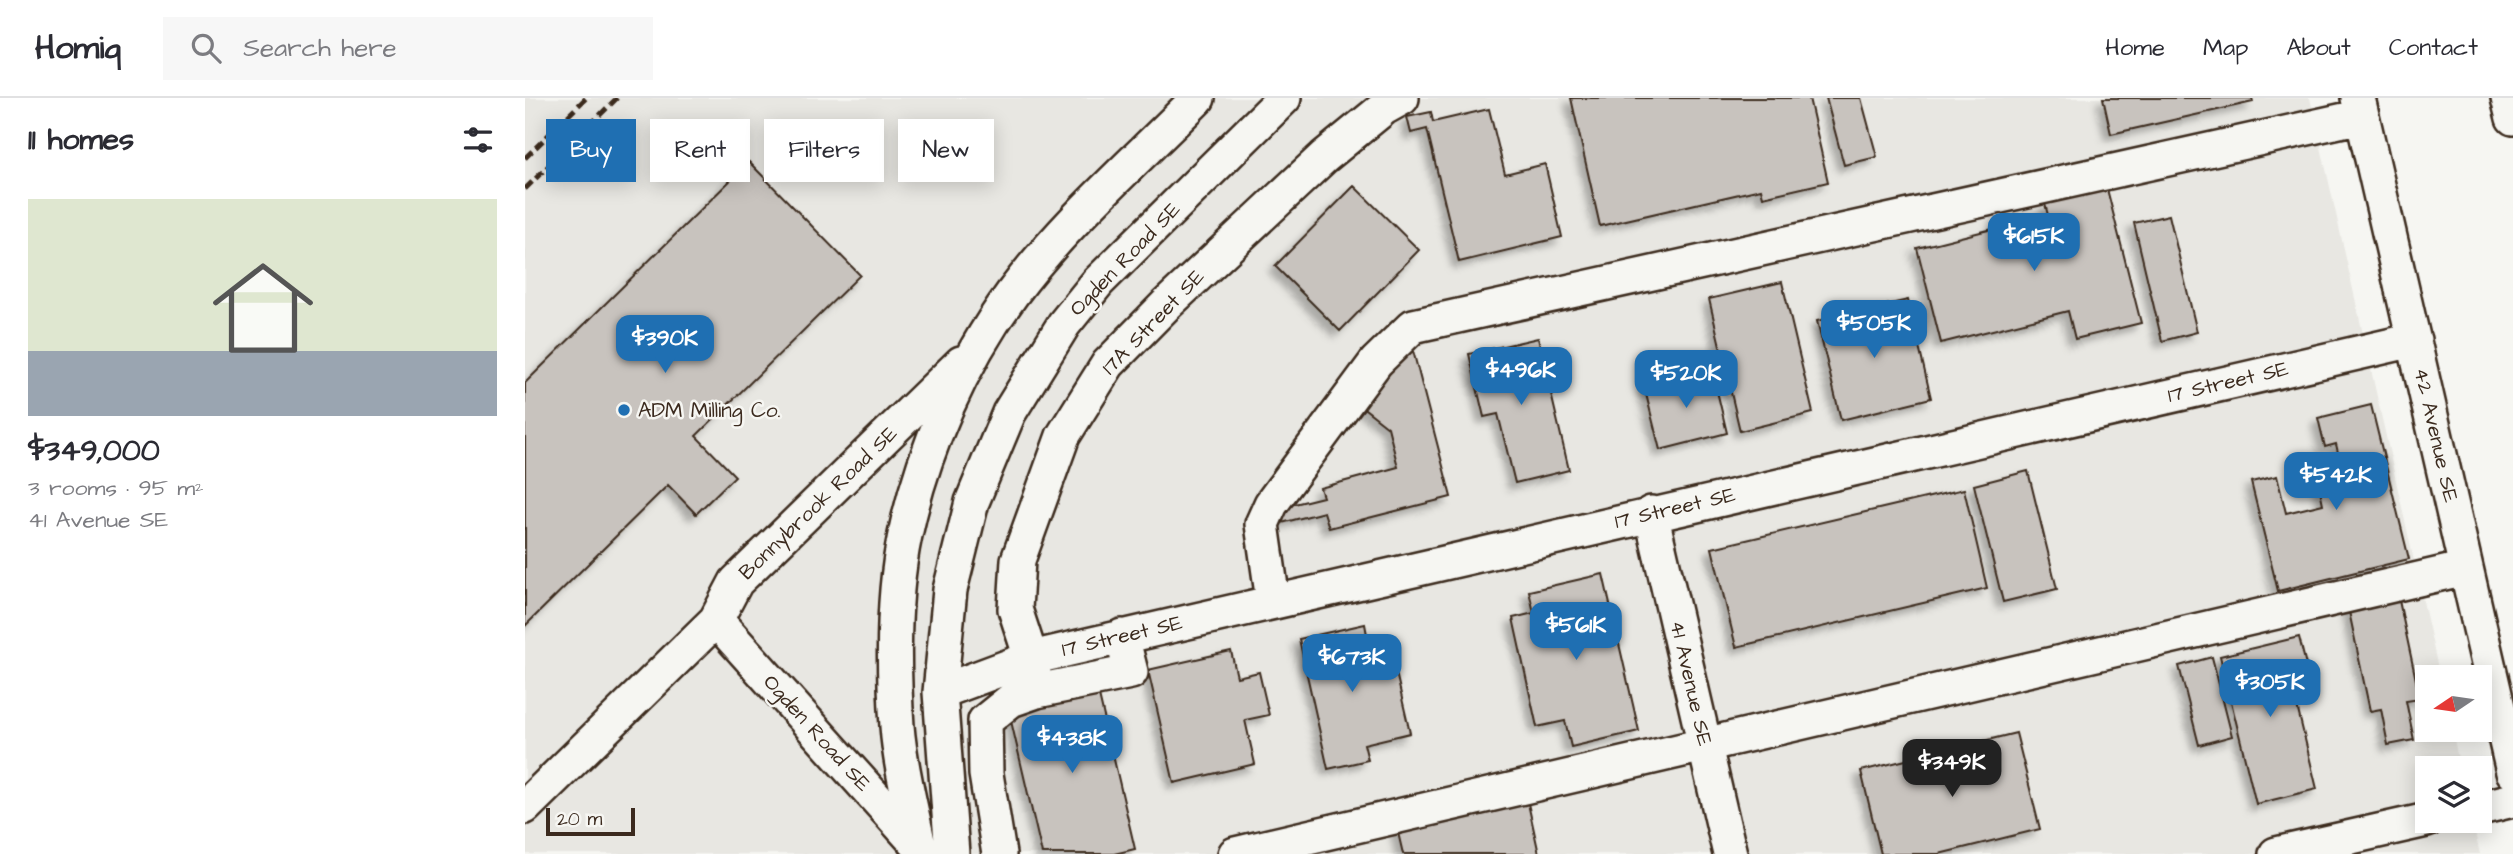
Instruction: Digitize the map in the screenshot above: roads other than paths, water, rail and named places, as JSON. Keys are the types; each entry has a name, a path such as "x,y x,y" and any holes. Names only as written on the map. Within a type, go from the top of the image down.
{"street":[{"name":"Ogden Road SE","path":"921,850 897,729 894,641 905,536 926,465 971,354 1013,293 1052,246 1198,98"},
{"name":"Ogden Road SE","path":"952,854 940,692 950,590 972,502 1009,413 1064,324 1098,282 1284,98"},
{"name":"17A Street SE","path":"1037,691 1031,658 1015,609 1018,560 1063,436 1108,363 1324,157 1384,108 1402,98"},
{"path":"2508,98 2513,118"},
{"path":"1273,601 1262,524 1271,504 1376,362 1413,326 2360,107"},
{"name":"42 Avenue SE","path":"2360,107 2513,772"},
{"name":"17 Street SE","path":"940,692 1031,658 1122,636 2414,340"},
{"name":"Bonnybrook Road SE","path":"525,807 716,620 736,582 971,354"},
{"name":"41 Avenue SE","path":"1651,513 1730,854"},
{"path":"1235,854 2466,568"},
{"name":"Ogden Road SE","path":"716,620 921,850"},
{"path":"999,854 986,774 985,721 1011,700 1037,691 1131,672 1122,636"},
{"path":"2492,805 2513,800"},
{"path":"2276,854 2415,823"}],"railway":[{"path":"525,158 586,98"},
{"path":"525,189 617,98"}],"place":[{"name":"ADM Milling Co.","path":"624,410"}]}
